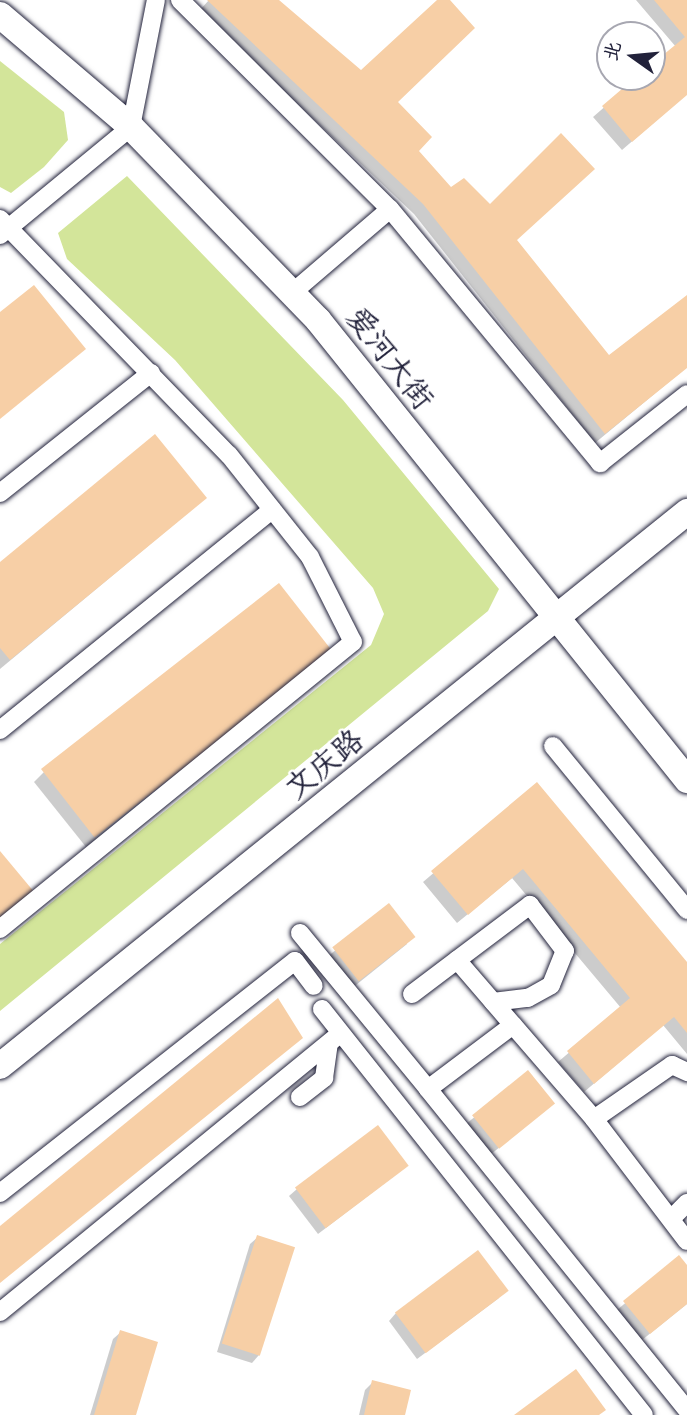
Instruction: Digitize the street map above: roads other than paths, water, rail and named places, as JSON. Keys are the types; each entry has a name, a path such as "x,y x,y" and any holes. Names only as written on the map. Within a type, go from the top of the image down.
{"street":[{"path":"0,929 352,642 310,557 229,455 151,373 3,227 131,127 156,0"},
{"path":"180,0 390,209 600,463 687,394"},
{"name":"爱河大街","path":"0,15 131,127 318,320 687,780"},
{"path":"292,293 390,209"},
{"path":"0,493 151,373"},
{"path":"0,730 272,510"},
{"name":"文庆路","path":"0,1066 687,512"},
{"path":"553,746 687,910"},
{"path":"412,994 530,905 565,951 551,985 528,998 493,1002"},
{"path":"300,933 687,1410"},
{"path":"457,960 594,1119 687,1241"},
{"path":"0,1193 295,961 314,986"},
{"path":"322,1009 334,1039 644,1415"},
{"path":"428,1089 513,1025"},
{"path":"300,1097 324,1078 334,1039"},
{"path":"0,1312 334,1039"},
{"path":"594,1119 672,1065 687,1072"},
{"path":"671,1219 687,1203"}]}
